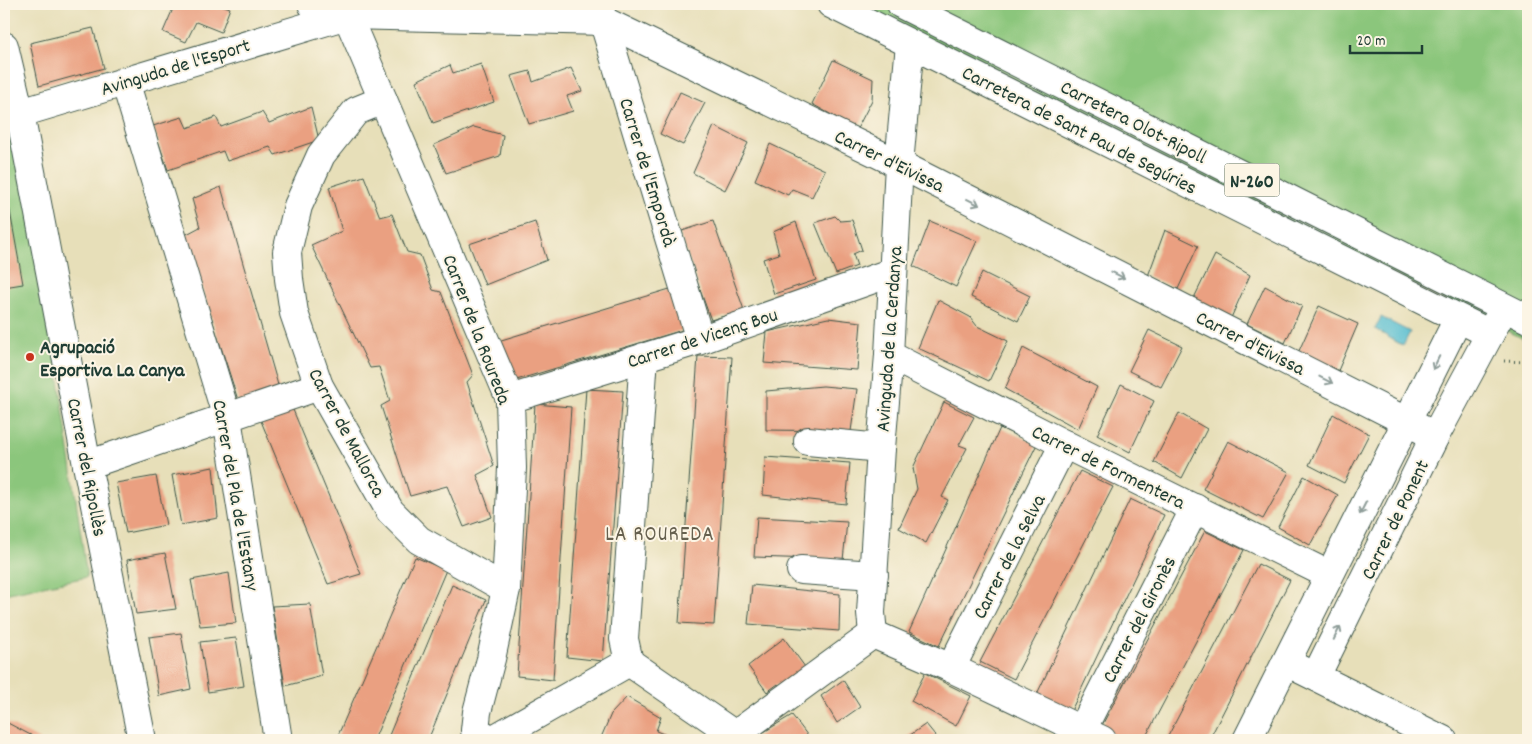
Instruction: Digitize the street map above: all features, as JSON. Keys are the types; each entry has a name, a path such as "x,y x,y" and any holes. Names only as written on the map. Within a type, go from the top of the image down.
{"street":[{"name":"Carrer d'Eivissa","path":"312,4 347,15 601,12 1435,436"},
{"name":"Carretera de Sant Pau de Segúries","path":"832,4 1458,319 1484,345"},
{"name":"Carretera Olot-Ripoll","path":"901,4 1528,318"},
{"name":"Carrer de l'Empordà","path":"601,12 700,340"},
{"name":"Avinguda de l'Esport","path":"12,116 347,15"},
{"name":"Carrer de la Roureda","path":"347,15 510,399 512,468 506,588 491,659 477,712 475,730 492,740"},
{"name":"Avinguda de la Cerdanya","path":"874,634 871,613 881,448 889,355 899,164 910,44"},
{"name":"Carrer del Ripollès","path":"4,46 12,116 87,465 142,740"},
{"name":"Carrer del Pla de l'Estany","path":"125,81 227,418 278,740"},
{"name":"Carrer de Mallorca","path":"383,100 356,111 321,155 298,206 287,252 288,279 294,313 319,386 390,511 419,540 506,588"},
{"name":"Carrer de Vicenç Bou","path":"510,399 700,340 893,272"},
{"path":"1484,345 1504,307"},
{"name":"Carrer de Ponent","path":"1247,740 1458,319"},
{"name":"Carrer de Ponent","path":"1316,676 1435,436 1484,345"},
{"name":"Carrer de Formentera","path":"889,355 1329,575"},
{"path":"644,357 624,640 629,662 736,738 874,634 951,668 1092,735"},
{"path":"87,465 319,386"},
{"path":"808,442 881,448"},
{"name":"Carrer de la Selva","path":"951,668 1064,444"},
{"name":"Carrer del Gironès","path":"1092,735 1195,508"},
{"path":"801,570 874,575"},
{"path":"492,740 629,662"},
{"path":"1285,662 1443,740"}],"green space":[{"path":"854,4 1528,4 1528,341 950,53"},
{"name":"Agrupació Esportiva La Canya","path":"24,134 87,577 4,594 4,137"}],"water":[{"path":"1381,317 1410,332 1403,346 1375,329"}],"building":[{"path":"175,4 219,4 230,8 221,32 196,22 186,42 163,32"},
{"path":"93,28 104,68 39,86 30,43"},
{"path":"833,60 873,79 872,100 857,129 812,104"},
{"path":"481,64 494,102 433,123 416,81 450,65 453,73"},
{"path":"571,68 582,91 567,96 573,111 529,124 511,76 530,71 533,82"},
{"path":"680,92 705,103 683,145 660,134"},
{"path":"311,107 319,140 275,155 270,147 227,161 223,151 168,170 153,126 182,117 187,128 216,117 221,127 262,112 269,123"},
{"path":"714,126 748,143 725,190 693,173"},
{"path":"474,127 503,135 500,156 446,173 434,145"},
{"path":"770,144 825,170 812,197 792,189 788,195 755,180"},
{"path":"364,176 380,217 392,214 407,252 420,255 433,290 441,292 473,375 467,382 494,466 477,475 492,517 464,527 447,486 410,496 381,406 390,401 379,367 370,368 311,245 342,231 329,187"},
{"path":"221,187 280,392 239,403 185,235 200,227 192,199"},
{"path":"4,189 6,189 23,284 4,287"},
{"path":"835,216 840,221 852,220 862,250 853,254 857,266 836,274 815,223"},
{"path":"713,221 744,310 711,320 679,232"},
{"path":"930,221 977,241 956,287 913,266"},
{"path":"535,222 547,260 485,285 469,244"},
{"path":"796,222 816,280 774,294 763,259 779,254 773,232"},
{"path":"1165,230 1198,246 1178,289 1148,276"},
{"path":"1215,255 1250,275 1231,318 1194,298"},
{"path":"982,272 1030,296 1018,321 971,297"},
{"path":"1265,286 1302,306 1285,343 1247,324"},
{"path":"673,288 686,329 513,381 498,341"},
{"path":"938,300 970,317 977,326 1008,341 989,381 918,348"},
{"path":"1319,306 1358,324 1337,373 1298,353"},
{"path":"828,318 861,322 857,370 764,363 767,332"},
{"path":"1149,330 1182,346 1161,387 1129,371"},
{"path":"1023,348 1097,387 1078,429 1005,389"},
{"path":"698,356 732,357 714,625 679,623"},
{"path":"1121,384 1154,401 1130,452 1097,435"},
{"path":"823,386 857,389 851,431 766,430 766,391"},
{"path":"586,389 623,391 603,661 567,657"},
{"path":"944,402 974,417 959,445 967,448 942,497 948,500 926,543 899,528 917,489 913,468"},
{"path":"535,404 571,407 553,680 517,676"},
{"path":"291,405 361,574 328,584 259,416"},
{"path":"1179,413 1207,429 1182,478 1154,462"},
{"path":"1333,414 1369,434 1344,483 1309,465"},
{"path":"1000,428 1037,444 939,646 909,632"},
{"path":"1228,441 1289,472 1263,519 1203,489"},
{"path":"765,457 850,463 846,504 763,495"},
{"path":"213,467 218,518 181,525 172,475"},
{"path":"1080,471 1113,487 1014,679 980,662"},
{"path":"156,476 166,525 126,533 116,483"},
{"path":"1304,476 1338,495 1310,545 1278,527"},
{"path":"1130,499 1164,515 1071,711 1037,694"},
{"path":"757,517 847,522 843,560 754,557"},
{"path":"1205,531 1244,550 1144,740 1126,740 1100,729"},
{"path":"165,553 176,609 136,614 127,560"},
{"path":"415,557 446,570 374,740 336,740"},
{"path":"1258,564 1290,580 1209,740 1166,740"},
{"path":"229,573 236,623 200,626 191,580"},
{"path":"452,585 486,600 428,740 387,740"},
{"path":"752,585 840,594 839,631 748,624"},
{"path":"310,604 322,676 285,686 272,606"},
{"path":"181,633 191,689 159,696 149,637"},
{"path":"236,638 244,686 208,692 200,642"},
{"path":"784,638 805,667 782,690 778,684 767,692 748,666"},
{"path":"925,673 971,696 956,726 911,701"},
{"path":"843,680 860,707 837,723 821,696"},
{"path":"627,697 661,717 656,731 669,736 668,740 600,740 611,714"},
{"path":"792,715 811,740 756,740 754,738"},
{"path":"4,721 40,740 4,740"},
{"path":"926,724 939,740 903,740"}],"place":[{"name":"Agrupació Esportiva La Canya","path":"30,357"}],"district":[{"name":"LA ROUREDA","path":"660,533"}]}
